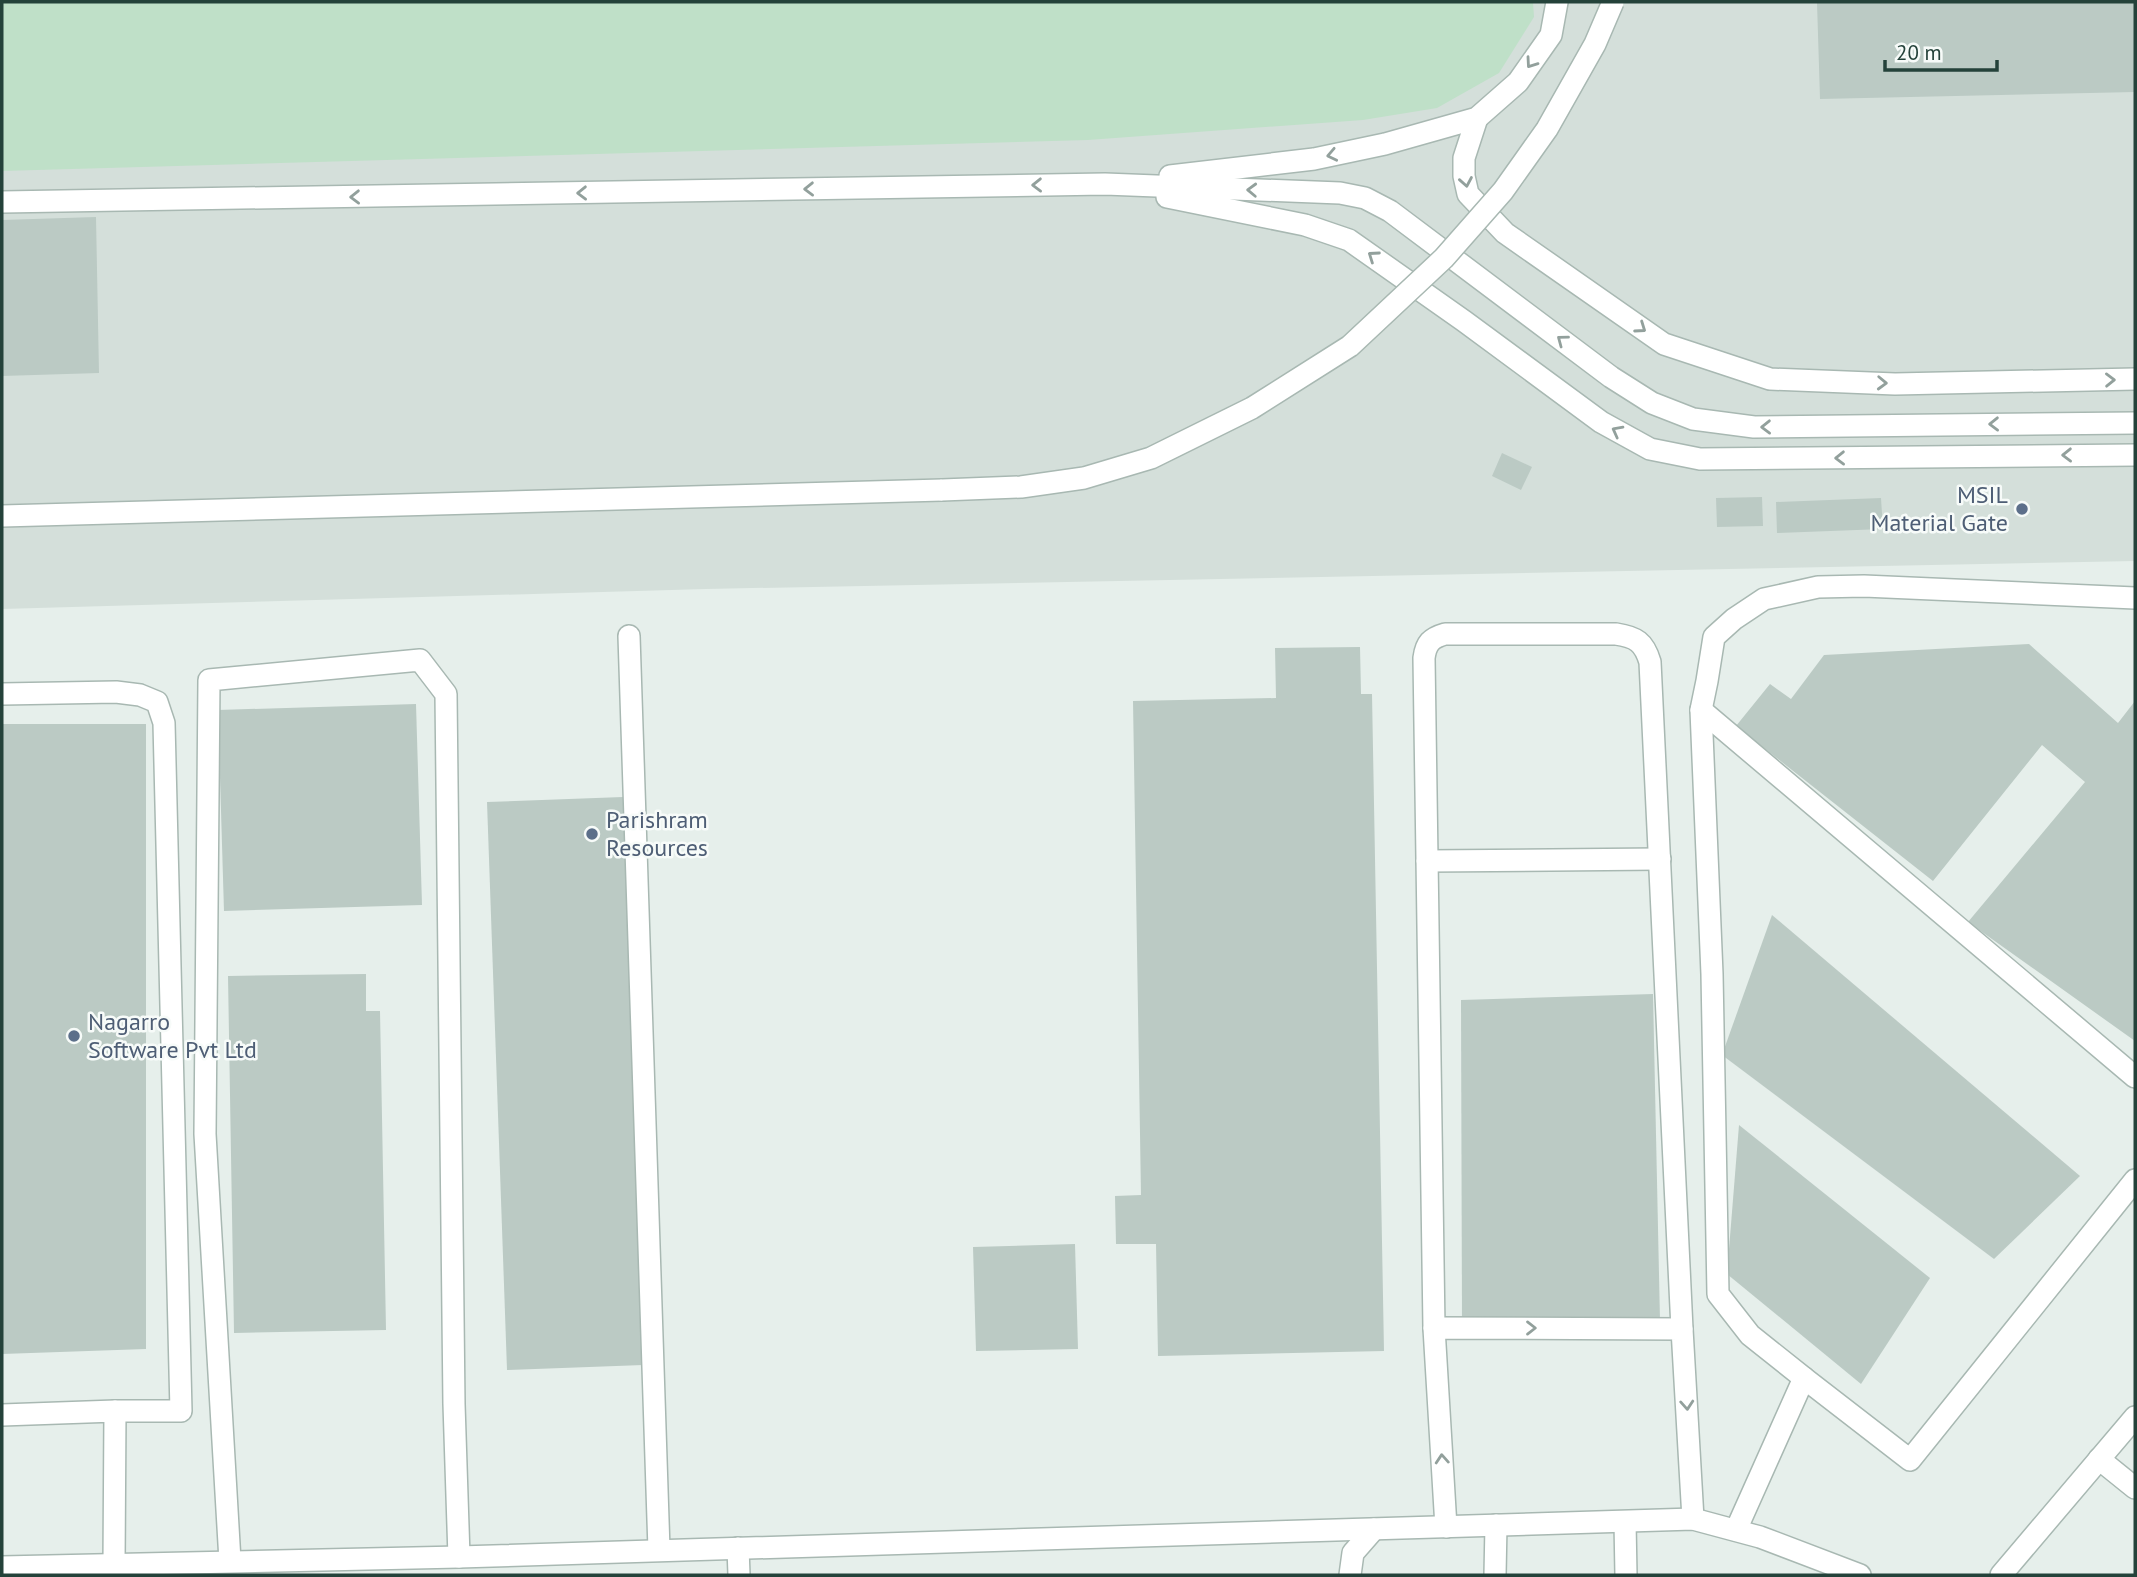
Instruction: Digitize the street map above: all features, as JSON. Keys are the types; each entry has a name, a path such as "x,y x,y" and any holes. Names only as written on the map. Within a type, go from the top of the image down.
{"street":[{"path":"1105,184 1314,159 1385,144 1477,118 1525,73 1550,35 1558,2"},
{"path":"2,516 1021,487 1084,478 1151,458 1252,408 1350,346 1444,258 1503,191 1547,129 1595,44 1613,2"},
{"path":"1477,118 1464,158 1468,194 1505,233 1664,344 1770,379 1895,384 2135,379"},
{"path":"1105,184 1305,225 1349,240 1601,422 1650,449 1700,459 2135,455"},
{"path":"2,202 1105,184 1340,193 1365,198 1390,211 1611,377 1652,403 1693,419 1754,427 2135,423"},
{"path":"2135,598 1864,586 1818,587 1764,599 1713,637 1701,710 1712,974 1718,1294 1750,1335 1910,1460 2135,1181"},
{"path":"1447,1527 1434,1328 1424,658 1426,646 1433,638 1445,634 1615,634 1633,637 1646,649 1650,662 1693,1519"},
{"path":"629,636 659,1550"},
{"path":"230,1562 205,1134 209,680 420,660 446,694 454,1404 459,1556"},
{"path":"2,694 116,692 140,695 157,702 164,723 181,1411 2,1415"},
{"path":"1701,710 2135,1077"},
{"path":"1427,861 1660,859"},
{"path":"1434,1328 1682,1329"},
{"path":"1736,1530 1804,1378"},
{"path":"114,1565 115,1411"},
{"path":"2001,1575 2135,1417"},
{"path":"2099,1459 2135,1488"},
{"path":"2,1567 230,1562 347,1567 459,1556 1693,1519 1760,1536 1860,1575"},
{"path":"1625,1522 1626,1575"},
{"path":"1495,1575 1496,1525"},
{"path":"1350,1575 1353,1553 1374,1529"},
{"path":"738,1548 739,1575"}],"shaded area":[{"path":"2,2 2135,2 2135,561 706,589 2,609"}],"green space":[{"path":"2,2 1533,2 1534,17 1499,73 1437,108 1363,120 1088,140 2,171"}],"building":[{"path":"1817,2 2135,2 2135,92 1820,99"},
{"path":"96,217 99,373 2,376 2,220"},
{"path":"1502,453 1532,467 1521,490 1492,476"},
{"path":"1762,497 1763,526 1717,527 1716,498"},
{"path":"1881,498 1883,529 1777,533 1776,502"},
{"path":"2029,644 2118,723 2135,701 2135,1041 1968,922 2085,782 2042,745 1933,881 1736,726 1770,684 1791,699 1824,655"},
{"path":"1360,647 1361,694 1372,694 1384,1351 1158,1356 1156,1244 1116,1244 1115,1196 1141,1195 1133,701 1276,698 1275,648"},
{"path":"416,704 422,905 224,911 218,710"},
{"name":"Nagarro Software Pvt Ltd","path":"2,724 146,724 146,1349 2,1354"},
{"path":"623,797 643,1365 507,1370 487,802"},
{"path":"1772,915 2080,1176 1994,1259 1722,1055"},
{"path":"366,974 366,1011 380,1011 386,1330 234,1333 228,976"},
{"path":"1653,994 1660,1321 1462,1324 1461,1000"},
{"path":"1739,1125 1930,1278 1861,1384 1727,1274"},
{"path":"1075,1244 1078,1349 976,1351 973,1247"}],"place":[{"name":"MSIL Material Gate","path":"2022,509"},
{"name":"Parishram Resources","path":"592,834"},
{"name":"Nagarro Software Pvt Ltd","path":"74,1036"}]}
